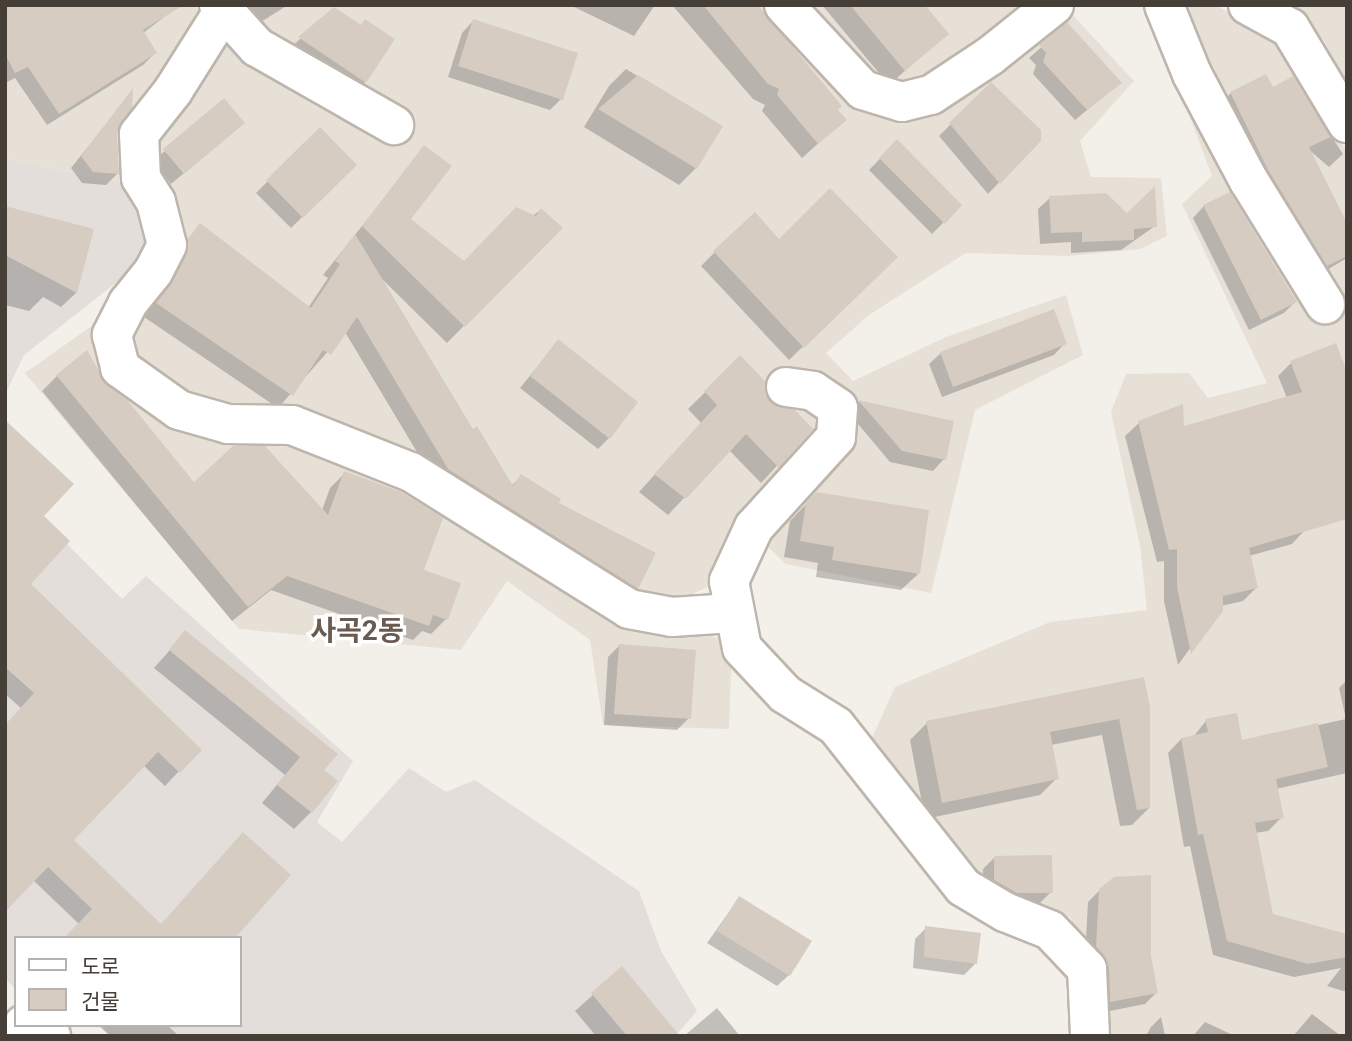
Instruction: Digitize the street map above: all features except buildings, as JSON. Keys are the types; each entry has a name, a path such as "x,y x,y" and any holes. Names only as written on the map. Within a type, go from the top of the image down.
{"street":[{"path":"784,5 863,90 902,102 931,94 990,56 1054,5"},
{"path":"1164,5 1192,74 1230,145 1325,304"},
{"path":"1248,5 1290,28 1347,123"},
{"path":"394,125 257,47 222,8 173,91 139,134 141,178 156,202 167,245 153,272 128,303 112,335 120,368 179,410 228,424 292,425 411,472 629,609 672,617 733,613"},
{"path":"786,387 813,391 838,408 836,437 754,527 729,581 733,613 742,648 785,694 836,726 963,887 1005,912 1050,930 1087,969 1090,1036"},
{"path":"28,1027 51,1036"}],"shaded area":[{"path":"5,5 195,5 202,17 133,185 5,159"},
{"path":"226,5 1053,5 1067,9 1134,81 1080,141 1091,177 1161,178 1167,236 1140,249 1068,256 966,253 869,315 826,353 853,381 946,337 1066,295 1083,355 975,410 931,593 786,564 743,523 709,586 684,598 639,604 452,488 228,417 125,360 151,142"},
{"path":"1170,5 1214,5 1286,41 1347,153 1347,1036 1099,1036 1092,963 1070,917 1013,903 959,868 872,738 895,687 1050,622 1147,610 1140,546 1111,412 1126,374 1189,373 1208,398 1267,383 1182,204 1212,176 1152,16"},
{"path":"1273,5 1347,5 1347,85 1323,39"},
{"path":"5,159 133,185 150,256 24,355 5,395"},
{"path":"93,325 114,370 345,452 616,616 732,641 729,729 603,725 590,640 507,581 461,650 239,629 25,373"},
{"path":"5,482 122,599 146,576 353,761 317,822 342,842 409,768 446,792 475,780 639,891 661,951 697,1011 675,1036 111,1036 102,1027 242,1027 242,936 14,936 14,987 5,979"}],"district":[{"name":"사곡2동","path":"357,631"}]}
